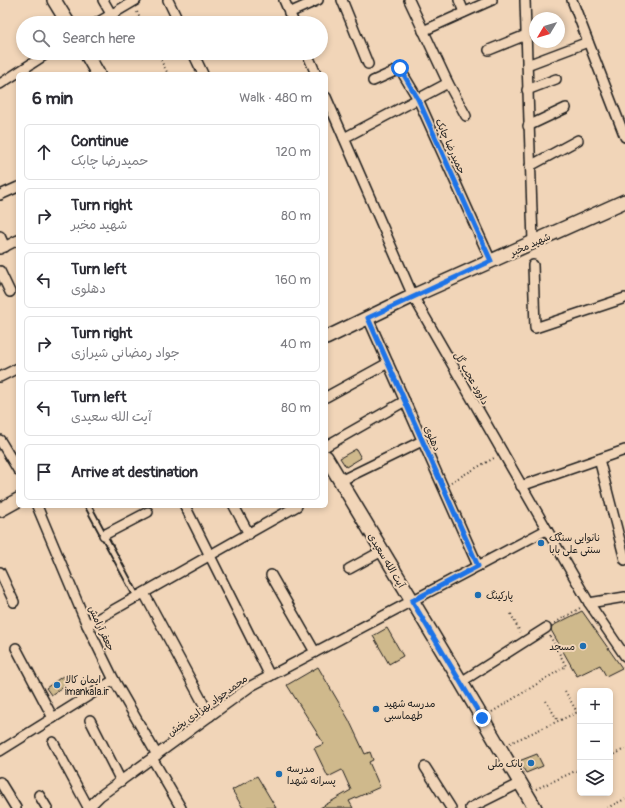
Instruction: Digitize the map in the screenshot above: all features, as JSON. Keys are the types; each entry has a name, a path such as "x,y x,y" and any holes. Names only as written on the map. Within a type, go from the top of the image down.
{"main road":[{"path":"54,0 64,16"},
{"path":"90,60 97,72"},
{"name":"شهید مخبر","path":"328,335 368,318 413,296 625,201"},
{"name":"آیت الله سعیدی","path":"328,460 535,808"},
{"path":"0,510 16,501"}],"street":[{"path":"103,0 111,14"},
{"path":"168,0 176,16"},
{"path":"284,0 290,16"},
{"path":"289,13 318,0"},
{"path":"342,0 368,64"},
{"path":"409,0 448,83 466,116"},
{"path":"459,0 464,12"},
{"path":"423,31 492,0"},
{"path":"525,0 533,242"},
{"path":"572,0 588,42 622,119 625,137"},
{"path":"108,16 134,1"},
{"path":"489,50 526,35"},
{"path":"527,66 588,42"},
{"path":"19,72 37,60"},
{"path":"196,60 202,72"},
{"path":"310,60 315,72"},
{"name":"حمیدرضا چابک","path":"373,81 400,68 418,99 491,261"},
{"path":"0,84 16,74"},
{"path":"527,90 556,79"},
{"path":"344,138 448,83"},
{"name":"داوود عجب گل","path":"328,102 413,296 546,530 589,603 625,656"},
{"path":"528,126 566,108"},
{"path":"530,166 578,140"},
{"path":"0,196 16,188"},
{"path":"0,236 9,245"},
{"path":"532,265 535,328 625,298"},
{"path":"0,271 10,292"},
{"name":"دهلوی","path":"368,318 478,566"},
{"path":"328,396 388,363"},
{"path":"1,374 16,369"},
{"path":"328,445 405,401"},
{"path":"0,440 16,467"},
{"path":"340,481 422,441"},
{"path":"521,486 625,450"},
{"path":"599,459 625,560"},
{"name":"جعفر آرامش","path":"38,508 87,625 181,808"},
{"path":"186,508 270,676"},
{"path":"235,508 249,534"},
{"path":"87,625 293,508"},
{"path":"104,535 148,512"},
{"name":"محمدجواد بهزادی بخش","path":"88,808 121,781 251,686 546,530"},
{"path":"349,569 382,551"},
{"path":"0,572 14,602"},
{"path":"271,575 315,652"},
{"path":"140,595 210,716"},
{"path":"589,603 625,597"},
{"path":"461,682 546,628"},
{"path":"16,648 53,718"},
{"path":"0,751 114,680"},
{"path":"90,720 121,781"},
{"path":"53,742 88,808"},
{"path":"425,767 451,808"},
{"path":"0,782 16,808"},
{"path":"470,808 523,788"},
{"path":"40,795 47,808"}],"lane":[{"path":"89,508 140,595"}],"path":[{"path":"134,1 139,16"},
{"path":"161,60 167,72"},
{"path":"443,487 502,454"},
{"path":"482,718 566,666 546,628 589,603"},
{"path":"511,614 526,642"},
{"path":"500,748 577,712 565,691"},
{"path":"546,701 558,721"},
{"path":"613,755 625,749"},
{"path":"523,788 577,770"},
{"path":"607,808 625,799"}],"building":[{"path":"356,449 361,458 346,467 340,458"},
{"name":"مسجد","path":"582,611 622,668 606,676 600,665 577,676 551,630 552,626"},
{"path":"387,628 403,656 389,664 373,636"},
{"path":"318,667 349,720 365,754 370,752 373,760 369,762 380,787 349,801 353,808 320,808 351,790 342,770 328,777 314,748 324,744 287,685"},
{"name":"ایمان کالا imankala.ir","path":"63,676 68,683 51,695 46,688"},
{"name":"بانک ملی","path":"537,754 543,766 526,773 519,761"},
{"path":"257,776 276,808 243,808 232,790"}],"place":[{"name":"نانوایی سنگک سنتی علی بابا","path":"541,543"},
{"name":"پارکینگ","path":"478,595"},
{"name":"مسجد","path":"583,646"},
{"name":"ایمان کالا imankala.ir","path":"57,685"},
{"name":"مدرسه شهید طهماسبی","path":"376,709"},
{"name":"بانک ملی","path":"531,763"},
{"name":"مدرسه پسرانه شهدا","path":"279,774"}],"route":[{"path":"400,68 418,99 491,261 368,318 478,566 412,601 482,718"}]}
